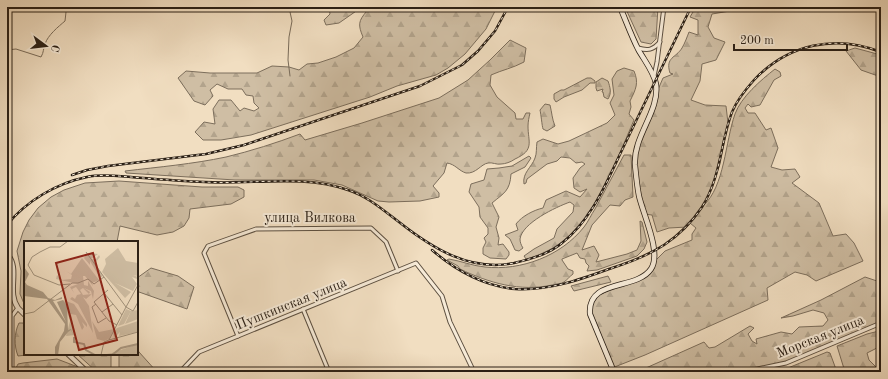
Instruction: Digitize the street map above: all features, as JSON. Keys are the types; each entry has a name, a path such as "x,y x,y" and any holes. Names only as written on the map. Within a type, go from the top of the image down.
{"main road":[{"path":"614,372 590,314 590,307 591,302 602,291 640,278 650,269 654,262 653,243 640,196 635,158 644,127 657,97 656,82 638,48 620,7"}],"street":[{"path":"653,77 657,62 664,7"},
{"path":"638,48 646,50 654,49 660,42"},
{"name":"улица Вилкова","path":"238,336 204,253 208,246 256,229 371,228 386,242 398,271"},
{"path":"7,254 12,259 14,268 13,295 18,308 24,314"},
{"name":"Пушкинская улица","path":"180,372 199,352 416,263 442,296 450,322 474,372"},
{"path":"12,372 12,316 18,308"},
{"path":"303,309 329,372"},
{"name":"Морская улица","path":"743,372 786,363 881,323"},
{"path":"69,355 87,372"}],"green space":[{"path":"329,7 362,7 339,23 326,25 324,20 330,14"},
{"path":"364,7 497,7 486,29 465,54 448,68 436,75 397,86 370,97 251,135 221,140 203,140 195,132 204,122 215,124 213,109 219,100 231,100 240,111 244,108 254,111 259,108 254,103 253,96 246,95 242,89 228,89 217,84 210,90 213,96 205,105 194,101 178,78 186,71 210,73 257,73 272,66 289,67 299,70 307,64 318,63 336,57 354,48 363,37 360,29 360,20 367,11"},
{"path":"625,7 658,7 656,39 651,44 641,42"},
{"path":"696,7 736,7 730,11 712,14 708,27 714,38 725,42 716,60 702,64 700,81 691,100 705,105 726,106 728,123 720,164 710,192 703,206 716,187 724,163 735,114 738,108 752,89 775,69 780,72 781,76 774,80 760,105 751,107 748,104 745,108 748,113 755,113 766,130 771,128 778,148 771,167 782,170 795,169 800,177 792,183 819,203 833,236 846,234 854,243 863,261 816,281 807,275 795,272 767,288 768,300 645,355 612,368 590,314 591,302 596,296 645,275 654,262 665,251 692,240 692,234 696,228 690,223 687,227 669,228 657,232 652,215 644,214 635,158 663,78 673,74 670,73 670,61 682,48 689,32 698,35 698,20 690,17"},
{"path":"510,40 526,48 524,62 491,75 490,85 497,97 515,113 516,119 523,119 526,113 530,113 528,124 528,149 521,156 510,162 504,164 488,163 470,173 466,173 447,163 444,173 433,186 439,193 439,197 420,201 389,202 378,201 342,185 314,180 235,180 126,173 125,171 226,157 263,147 300,134 305,140 439,98 468,80"},
{"path":"855,48 881,55 881,77 861,70 846,51"},
{"path":"624,68 634,71 637,83 630,101 631,107 629,114 634,120 613,169 595,202 574,231 553,248 526,259 524,256 554,238 557,229 573,212 574,205 570,202 540,216 522,233 520,240 523,248 519,251 515,250 510,239 505,235 518,230 516,224 521,218 543,208 546,200 566,191 580,197 587,189 580,192 574,188 573,178 585,164 582,162 576,163 570,158 561,157 557,161 547,164 527,179 526,183 524,184 524,177 536,156 537,142 543,139 558,144 569,141 607,123 615,115 610,103 614,95 612,79 617,71"},
{"path":"587,78 591,78 595,81 595,83 590,83 582,90 556,102 554,99 554,94"},
{"path":"602,78 608,81 610,92 608,99 604,97 602,92 603,89 597,91 596,88 596,82"},
{"path":"545,104 550,105 555,126 547,131 543,129 540,110"},
{"path":"624,155 631,155 633,197 625,200 620,206 610,205 592,225 582,250 594,246 599,255 596,262 637,250 641,241 640,221 642,222 647,242 644,249 637,256 597,270 587,271 589,266 585,259 580,258 577,253 562,259 568,269 573,271 573,274 560,284 540,287 516,287 493,282 460,269 458,266 447,260 449,259 480,266 499,268 512,267 539,259 564,246 575,237 585,225"},
{"path":"529,156 531,158 525,167 511,174 508,188 492,203 499,217 496,227 499,238 498,245 503,244 509,252 509,255 506,259 490,258 483,254 483,248 486,242 484,238 488,234 488,228 480,217 479,207 469,192 471,184 484,180 487,169 512,166"},
{"path":"119,181 202,187 238,187 244,190 244,197 231,204 190,209 189,218 184,226 173,232 157,235 120,226 117,241 24,241 24,304 20,294 21,271 17,251 23,232 29,220 38,208 51,197 64,190 85,183"},
{"path":"151,268 178,276 194,287 187,309 138,292 138,277"},
{"path":"608,276 611,282 574,291 571,286"},
{"path":"865,277 880,282 881,323 808,355 789,362 750,371 730,372 727,367 719,372 637,372 704,342 709,348 715,347 750,326 754,328 748,334 752,341 757,344 756,339 781,332 792,334 799,327 823,326 828,320 824,313 813,310 781,318 821,300"},
{"path":"19,323 23,323 24,355 26,355 18,356 15,340"},
{"path":"879,331 881,344 867,353 869,360 881,372 845,372 837,346 867,334"},
{"path":"138,350 157,372 119,372 119,355 138,355"},
{"path":"827,352 830,353 837,372 782,372 783,370"},
{"path":"78,355 111,355 111,372 97,372"},
{"path":"57,359 78,367 78,372 29,372 24,369 16,368 18,364"}],"waterway":[{"path":"7,50 16,49 41,57 48,37 65,21 68,7"},
{"path":"290,76 288,60 289,37 292,21 290,12 292,7"}],"railway":[{"path":"72,175 87,170 108,166 206,154 244,145 420,86 462,65 478,51 495,31 508,7"},
{"path":"7,225 23,208 43,194 54,188 92,176 103,175 223,183 277,181 313,182 331,185 362,196 425,241 452,256 482,264 498,265 533,258 546,253 562,243 573,234 590,212 605,186 691,7"},
{"path":"432,250 450,264 470,276 481,281 515,289 539,288 563,284 644,256 658,249 680,233 702,207 717,172 732,112 748,87 767,68 782,58 797,51 830,43 847,44 881,52"}]}
